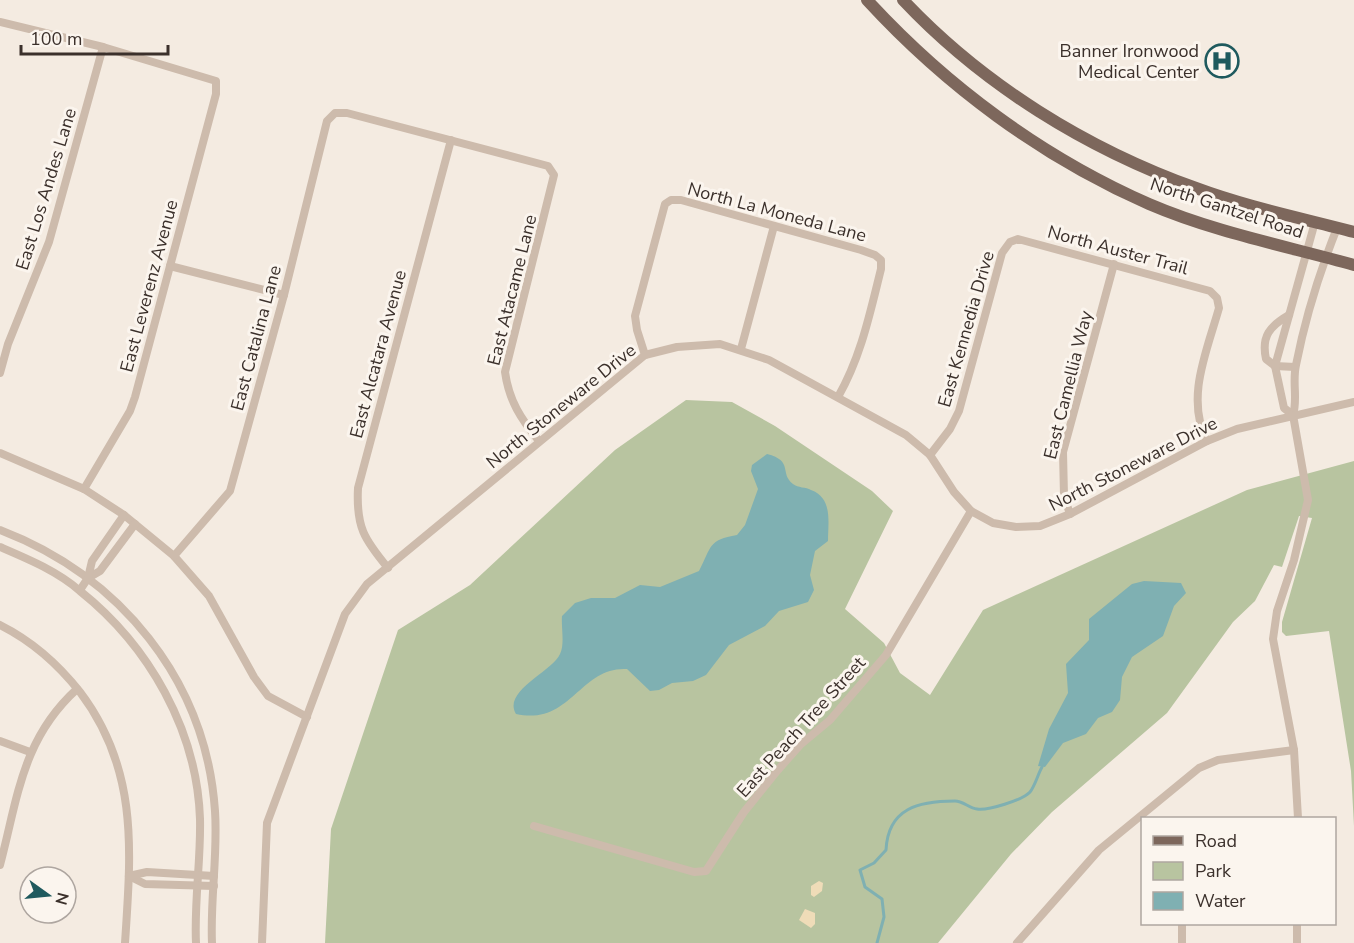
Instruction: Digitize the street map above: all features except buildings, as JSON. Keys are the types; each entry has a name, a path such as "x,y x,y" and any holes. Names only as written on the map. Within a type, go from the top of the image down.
{"main road":[{"name":"North Gantzel Road","path":"867,0 912,47 964,92 1020,132 1070,163 1118,189 1168,211 1354,265"},
{"name":"North Gantzel Road","path":"903,0 960,53 988,75 1022,100 1082,137 1139,165 1197,189 1354,232"}],"street":[{"path":"0,22 103,47"},
{"name":"East Leverenz Avenue","path":"84,489 130,411 216,94 216,81 103,47"},
{"name":"East Los Andes Lane","path":"0,373 9,344 50,242 103,47"},
{"name":"East Catalina Lane","path":"174,556 230,491 284,295 327,121 335,112 347,113 451,140"},
{"name":"East Atacame Lane","path":"451,140 548,166 554,175 506,372 508,393 514,406 539,441"},
{"name":"East Alcatara Avenue","path":"388,568 368,544 360,529 357,488 451,140"},
{"name":"North La Moneda Lane","path":"645,355 635,316 665,204 671,200 681,200 861,249 881,260 881,269 857,359 838,397"},
{"path":"1293,415 1284,408 1275,366 1315,222"},
{"path":"741,349 774,225"},
{"path":"1298,817 1294,750 1273,639 1276,611 1294,560 1308,500 1293,415 1296,404 1295,367 1325,257 1337,228"},
{"name":"North Auster Trail","path":"1010,242 1018,239 1114,264 1210,291 1217,298 1219,308 1197,396 1201,429 1207,441"},
{"name":"East Kennedia Drive","path":"930,455 950,429 959,411 1002,253 1010,242"},
{"name":"East Camellia Way","path":"1070,514 1064,496 1063,452 1114,264"},
{"path":"170,266 284,295"},
{"path":"1289,315 1277,322 1266,336 1266,359 1275,366 1295,367"},
{"name":"North Stoneware Drive","path":"262,943 267,823 345,614 367,584 645,355 677,346 720,344 769,360 906,435 930,455 954,492 971,511 993,523 1016,528 1040,526 1070,514 1207,441 1254,423 1354,402"},
{"path":"0,453 84,489 135,524 174,556 209,597 254,677 268,696 307,717"},
{"name":"East Peach Tree Street","path":"534,826 694,872 706,871 744,812 777,771 800,745 830,720 886,655 971,511"},
{"path":"80,590 88,578 92,561 124,516"},
{"path":"88,578 100,571 135,524"},
{"path":"0,530 49,553 88,578 136,621 183,691 209,768 215,809 212,943"},
{"path":"0,547 56,574 80,590 130,640 161,684 172,706 188,748 196,784 200,818 196,943"},
{"path":"0,625 41,651 63,670 94,711 116,758 128,810 129,876 125,943"},
{"path":"0,865 30,752 56,708 77,689"},
{"path":"0,741 30,752"},
{"path":"1145,817 1199,768 1218,760 1294,750"},
{"path":"1017,943 1099,850 1141,820"},
{"path":"129,876 147,872 214,876"},
{"path":"129,876 145,884 214,886"},
{"path":"1182,925 1182,943"},
{"path":"1297,925 1297,943"}],"green space":[{"path":"686,400 732,402 775,426 872,491 893,511 845,609 884,643 900,673 930,695 983,610 1247,490 1354,461 1354,826 1351,771 1329,631 1286,636 1282,632 1282,622 1312,518 1299,516 1282,567 1274,565 1255,601 1233,622 1167,713 1052,812 1011,854 938,943 325,943 331,829 398,630 470,585 615,450"}],"sand":[{"path":"819,881 823,883 822,891 814,897 811,895 811,886"},
{"path":"805,909 815,913 815,924 811,928 799,920"}],"water":[{"path":"767,454 780,460 793,484 818,494 828,511 828,541 815,551 810,575 814,590 808,602 779,611 765,626 729,645 706,675 693,681 672,683 659,690 650,691 627,669 611,671 598,676 550,712 535,715 516,714 514,706 516,697 560,654 563,640 562,616 575,603 591,598 615,598 640,585 660,587 699,571 709,550 716,542 737,535 745,525 758,489 751,471 752,465"},
{"path":"1144,581 1181,583 1186,593 1174,606 1163,636 1132,657 1122,677 1120,700 1112,712 1098,718 1086,734 1063,743 1045,767 1038,766 1049,729 1068,693 1066,664 1089,640 1089,619 1132,584"}],"waterway":[{"path":"877,943 884,917 882,899 865,887 860,870 874,863 886,850 888,836 899,816 918,805 942,801 958,801 982,809 1005,804 1030,792 1042,767"}],"place":[{"name":"Banner Ironwood Medical Center","path":"1222,61"}]}
